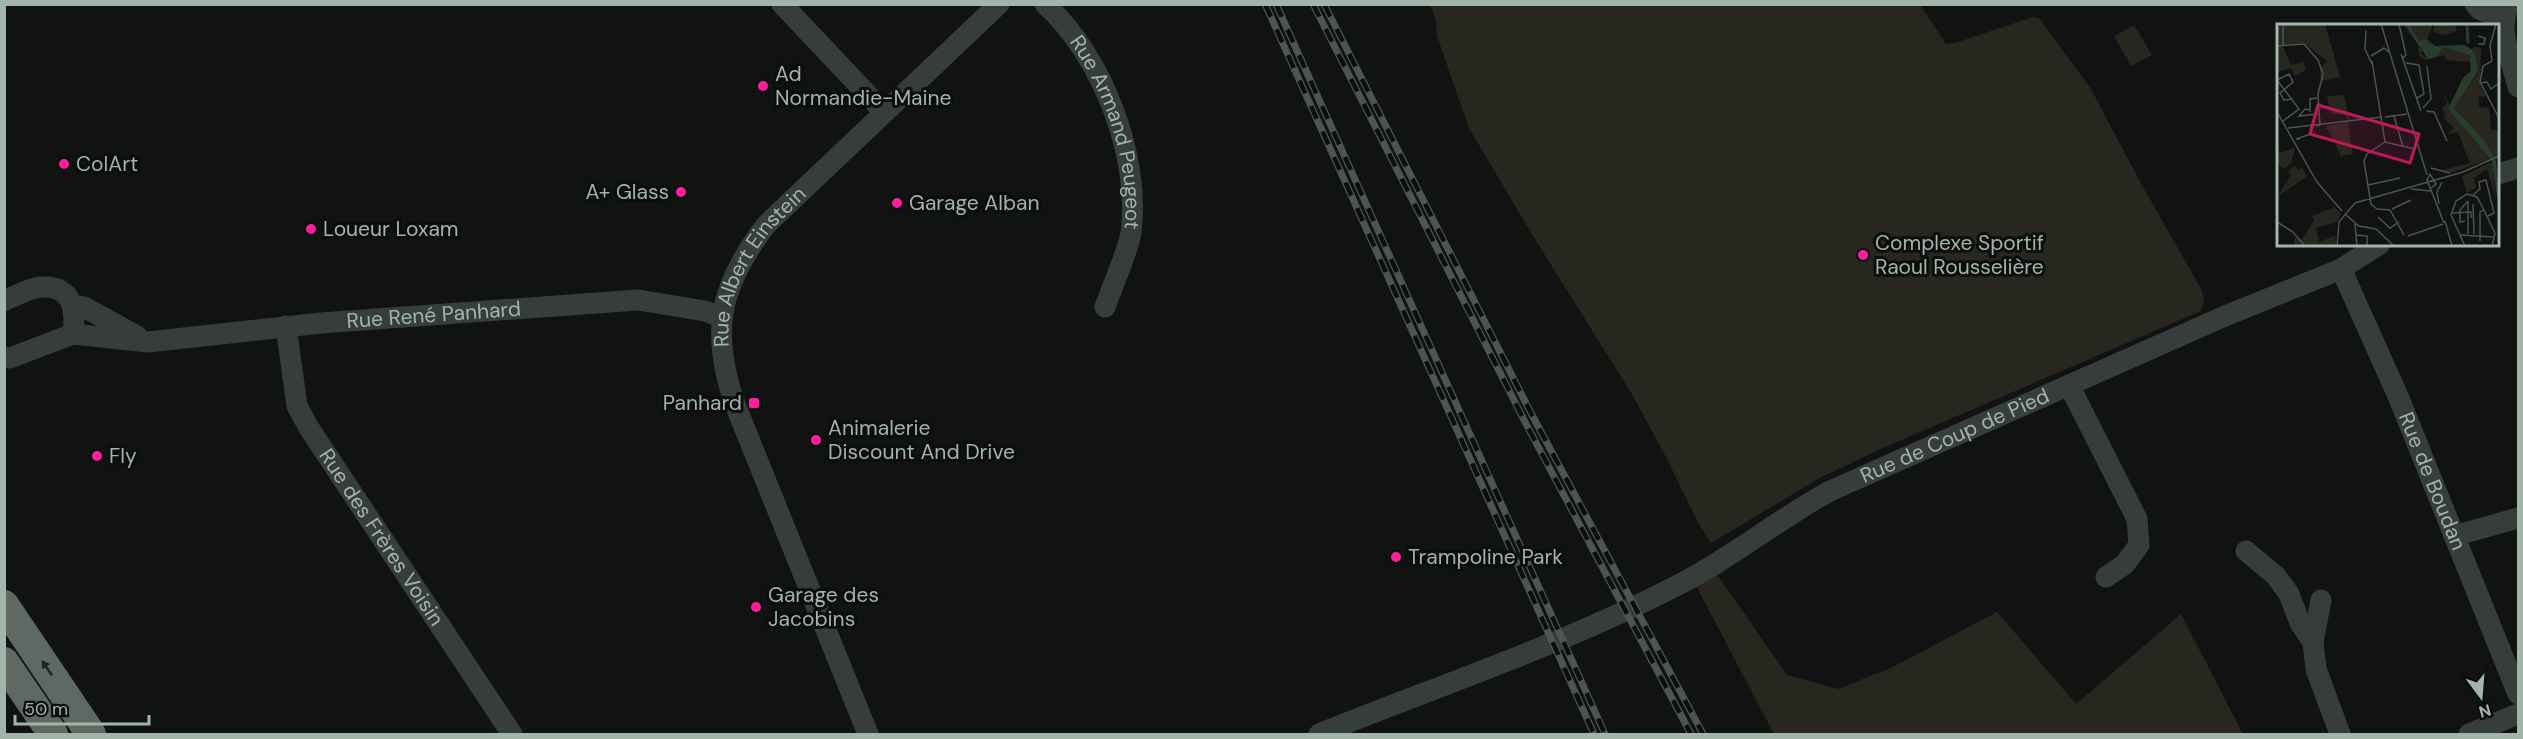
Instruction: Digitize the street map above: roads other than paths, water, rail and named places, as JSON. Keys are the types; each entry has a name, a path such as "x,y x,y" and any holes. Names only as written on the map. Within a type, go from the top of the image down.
{"highway":[{"path":"5,605 91,735"},
{"path":"4,662 41,735"},
{"path":"4,662 53,735"}],"street":[{"path":"782,4 884,112"},
{"name":"Rue Albert Einstein","path":"868,735 736,407 725,375 720,340 721,317 738,266 766,225 999,4"},
{"name":"Rue Armand Peugeot","path":"1045,4 1056,14 1092,61 1114,110 1130,168 1131,234 1105,307"},
{"path":"2475,4 2479,9 2508,12 2505,34 2518,87"},
{"path":"2499,174 2518,168"},
{"name":"Rue de Coup de Pied","path":"1319,735 1538,649 1634,608 1692,578 1792,512 1830,491 2225,316 2341,269 2377,246"},
{"name":"Rue de Boudan","path":"2341,269 2398,396 2518,694"},
{"path":"4,301 41,287 54,289 66,295 76,312 73,334 10,358 4,357"},
{"name":"Rue René Panhard","path":"73,334 148,342 286,326 638,300 690,308 721,317"},
{"path":"73,305 84,307 148,342"},
{"name":"Rue des Frères Voisin","path":"286,326 297,406 309,429 512,735"},
{"path":"2069,385 2138,519 2139,545 2125,564 2106,577"},
{"path":"2454,536 2518,518"},
{"path":"2246,551 2276,576 2289,594 2300,623 2313,642"},
{"path":"2321,600 2313,642 2316,669 2340,735"},
{"path":"2469,735 2518,714"}],"railway":[{"path":"1265,4 1594,734"},
{"path":"1276,4 1605,734"},
{"path":"1313,4 1525,422 1691,734"},
{"path":"1324,4 1532,415 1703,734"}],"place":[{"name":"Ad Normandie-Maine","path":"763,86"},
{"name":"ColArt","path":"64,164"},
{"name":"A+ Glass","path":"681,192"},
{"name":"Garage Alban","path":"897,203"},
{"name":"Loueur Loxam","path":"311,229"},
{"name":"Complexe Sportif Raoul Rousselière","path":"1863,255"},
{"name":"Panhard","path":"754,403"},
{"name":"Animalerie Discount And Drive","path":"816,440"},
{"name":"Fly","path":"97,456"},
{"name":"Trampoline Park","path":"1396,557"},
{"name":"Garage des Jacobins","path":"756,607"}]}
